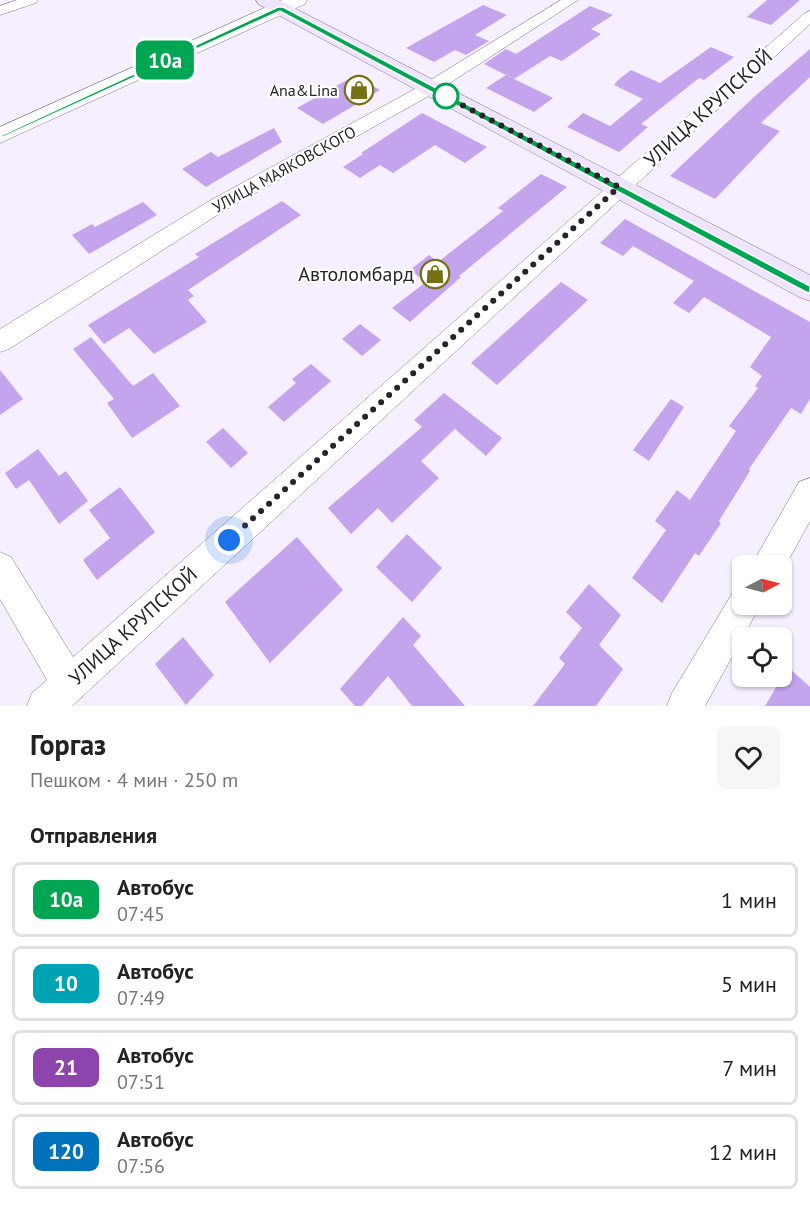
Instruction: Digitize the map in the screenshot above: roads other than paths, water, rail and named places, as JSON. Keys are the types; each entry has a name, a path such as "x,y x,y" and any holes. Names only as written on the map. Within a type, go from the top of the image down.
{"main road":[{"path":"281,3 430,88 810,289"}],"street":[{"path":"0,11 31,0"},
{"name":"УЛИЦА МАЯКОВСКОГО","path":"0,342 218,205 430,88 571,0"},
{"path":"0,136 281,3"},
{"name":"УЛИЦА КРУПСКОЙ","path":"45,706 810,16"},
{"path":"773,555 810,492"},
{"path":"0,568 69,684"},
{"path":"685,706 739,615"}],"place":[{"name":"Ana&Lina","path":"359,90"},
{"name":"Автоломбард","path":"435,274"}]}
